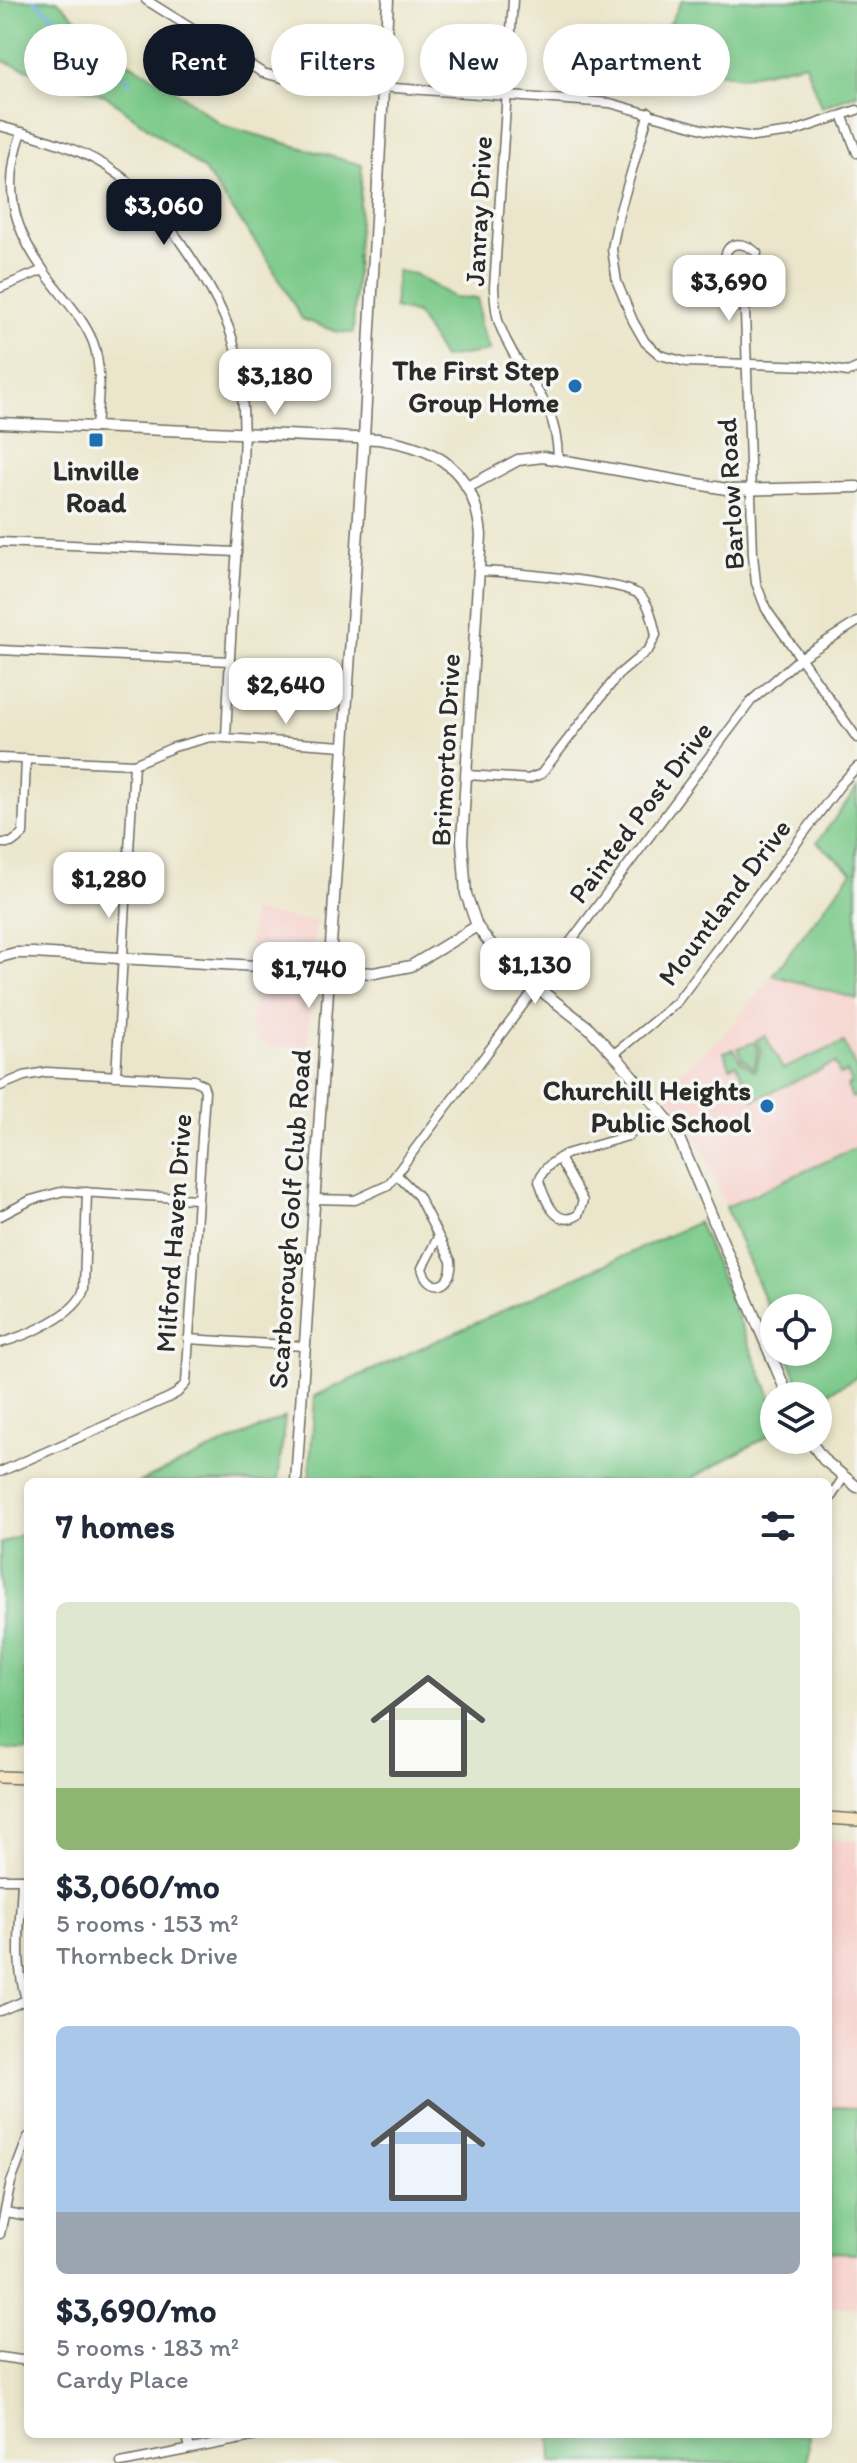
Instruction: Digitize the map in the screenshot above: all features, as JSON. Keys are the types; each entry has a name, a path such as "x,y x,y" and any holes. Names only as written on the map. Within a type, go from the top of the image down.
{"main road":[{"path":"0,1777 24,1778"},
{"path":"832,1818 857,1820"}],"street":[{"path":"146,0 271,76"},
{"name":"Scarborough Golf Club Road","path":"386,24 388,0"},
{"name":"Janray Drive","path":"511,24 513,0"},
{"name":"Scarborough Golf Club Road","path":"296,1478 364,438 382,96"},
{"name":"Janray Drive","path":"506,96 495,306 505,337 544,398 552,417 557,434 558,457"},
{"path":"519,96 610,103 706,130 753,137 792,132 857,110"},
{"path":"649,112 613,235 612,249 617,282 642,338 660,355 686,362 812,366 848,372 857,368"},
{"path":"843,117 857,153"},
{"path":"0,126 77,150 117,173 174,232 228,326 236,353 245,434 226,737"},
{"path":"22,132 12,173 11,198 20,229 43,270 74,310 93,344 99,374 96,428"},
{"path":"736,244 746,244 757,253 753,270 744,282 726,269 724,256 736,244"},
{"path":"0,288 43,270"},
{"name":"Barlow Road","path":"744,282 756,583 766,609 857,738"},
{"name":"Brimorton Drive","path":"0,423 402,442 430,452 451,467 468,487 479,517 480,571 462,860 466,894 477,926 512,968 589,1028 670,1121 782,1382"},
{"path":"468,487 518,460 558,457 705,486 750,491 857,487"},
{"path":"0,542 237,552"},
{"path":"468,775 528,779 541,774 618,675 649,649 656,635 644,599 629,589 552,576 480,571"},
{"name":"Painted Post Drive","path":"314,1199 355,1200 379,1191 397,1175 751,701 800,658 857,622"},
{"path":"0,650 230,661"},
{"path":"0,758 134,764 190,741 226,737 343,746"},
{"path":"0,843 11,843 23,834 26,759"},
{"path":"116,1076 134,764"},
{"name":"Mountland Drive","path":"614,1054 676,1003 857,767"},
{"path":"0,957 22,953 358,973 392,972 411,966 477,926"},
{"name":"Milford Haven Drive","path":"0,1086 36,1072 194,1080 203,1085 204,1099 186,1383 177,1393 0,1472"},
{"path":"559,1158 583,1201 578,1215 571,1219 560,1218 552,1212 540,1185 542,1173 559,1158 584,1147 628,1136 660,1111"},
{"path":"397,1175 418,1196 449,1254 452,1270 442,1284 435,1284 425,1277 422,1268 438,1237"},
{"path":"0,1216 64,1191 196,1199"},
{"path":"0,1343 65,1315 80,1301 84,1288 87,1192"},
{"path":"188,1339 304,1346"},
{"path":"820,1454 843,1478 857,1487"},
{"path":"832,1496 843,1478"},
{"path":"0,1879 24,1879"},
{"path":"24,1891 19,1950 24,1982"},
{"path":"0,2011 24,2003"},
{"path":"0,2234 11,2182 24,2148"},
{"path":"5,2212 24,2215"},
{"path":"0,2357 24,2360"},
{"path":"187,2438 190,2448"},
{"path":"121,2463 245,2438"}],"shaded area":[{"path":"252,912 316,922 312,959 248,954"},
{"name":"Churchill Heights Public School","path":"772,975 857,999 857,1147 726,1207 692,1126 662,1087 726,1033"},
{"path":"255,979 311,985 308,1048 267,1046 250,1033"},
{"path":"832,1839 857,1841 857,2308 832,2306"}],"green space":[{"path":"0,0 57,0 82,24 24,24 24,68 0,60"},
{"path":"682,0 857,0 857,94 821,107 805,63 741,77 730,75 730,24 669,24"},
{"path":"127,61 143,71 143,96 183,96 222,125 362,165 353,333 337,332 302,319 266,257 204,170 106,96 127,96"},
{"path":"397,271 414,274 453,297 478,299 480,325 490,351 443,358 417,314 394,308"},
{"path":"857,789 857,999 772,975 852,872 817,842"},
{"path":"765,1035 783,1069 844,1042 857,1071 857,1096 852,1098 847,1086 852,1083 847,1072 840,1075 835,1063 754,1100 736,1064 730,1067 724,1052 734,1049 741,1061 755,1071 761,1050 756,1040"},
{"path":"754,1042 758,1050 754,1068 742,1058 738,1048"},
{"path":"857,1147 857,1377 832,1390 832,1382 798,1382 792,1366 832,1366 832,1294 762,1294 726,1207"},
{"path":"698,1222 765,1382 760,1382 760,1441 692,1478 309,1478 315,1396"},
{"path":"285,1417 278,1478 148,1478"},
{"path":"24,1533 24,1751 0,1750 0,1544"},
{"path":"832,2107 857,2108 857,2253 832,2252"},
{"path":"551,2438 809,2438 808,2463 552,2463"}],"waterway":[{"path":"34,0 130,82"}],"place":[{"name":"The First Step Group Home","path":"575,386"},
{"name":"Linville Road","path":"96,440"},
{"name":"Churchill Heights Public School","path":"767,1106"}]}
